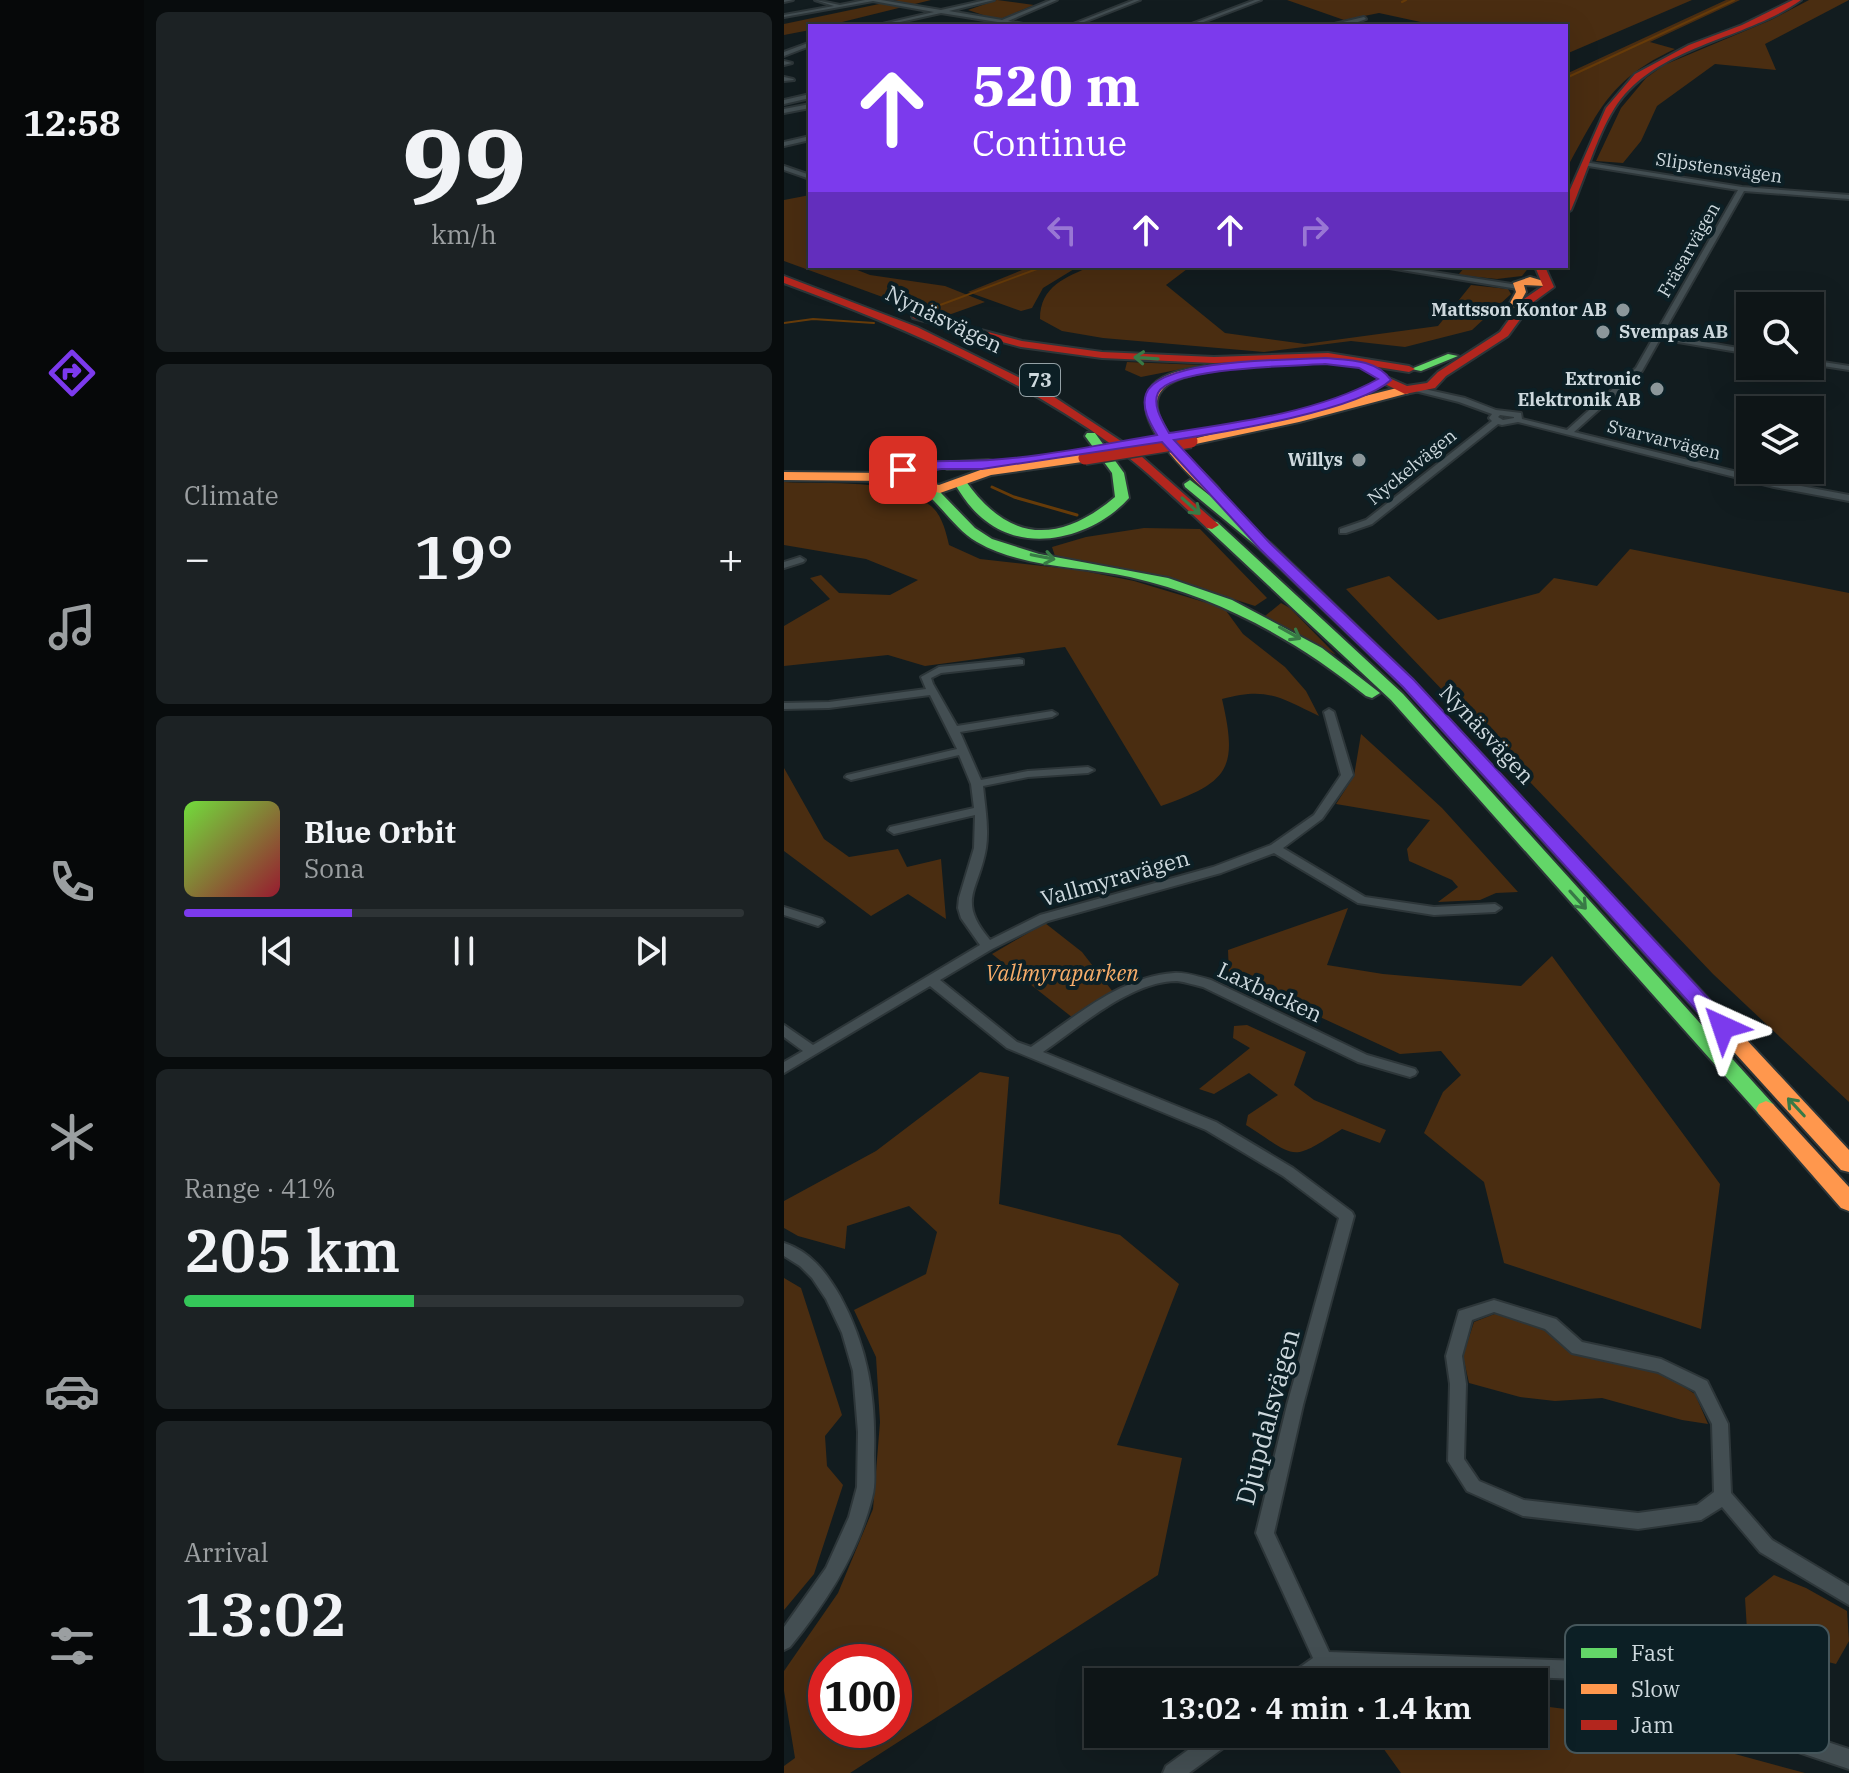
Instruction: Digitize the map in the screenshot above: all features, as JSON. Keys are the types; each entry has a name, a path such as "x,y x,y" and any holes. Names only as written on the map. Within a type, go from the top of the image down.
{"main road":[{"path":"1568,205 1616,99 1638,76 1657,63 1745,27 1798,0"},
{"name":"Nynäsvägen","path":"784,268 896,309 977,346 1059,390 1134,438 1265,546 1408,683 1849,1164"},
{"name":"Nynäsvägen","path":"784,279 888,316 1043,395 1114,441 1326,626 1397,697 1849,1202"},
{"path":"1187,438 1342,401 1385,379 1393,371 1438,364 1486,335 1508,315 1532,281"},
{"path":"921,486 959,476 982,465 1082,454 1299,418 1423,385 1504,334 1528,301 1532,281"},
{"path":"896,309 961,330 1021,344 1088,353 1214,360 1349,357 1428,372 1423,385"},
{"path":"1265,546 1162,433 1150,406 1152,392 1163,381 1186,372 1251,364 1345,362 1371,368 1385,379 1423,385"},
{"path":"959,476 969,504 996,525 1030,533 1074,530 1104,518 1122,498 1122,485 1111,461 1094,439 1043,395"},
{"path":"784,467 871,470 932,466 959,476"},
{"path":"921,486 913,476 932,466"},
{"path":"784,476 889,477 921,486 942,498 956,520 985,541 1025,554 1185,588 1250,613 1308,643 1355,677 1525,842"}],"street":[{"path":"784,1 791,0"},
{"path":"817,0 845,6"},
{"path":"784,16 873,0 1016,24"},
{"path":"886,24 992,0"},
{"path":"1001,22 1055,0"},
{"path":"1075,24 1138,0"},
{"path":"1193,24 1259,0"},
{"path":"1340,24 1358,21"},
{"path":"786,52 808,45"},
{"path":"786,52 808,55"},
{"path":"784,102 808,100"},
{"path":"784,111 808,100"},
{"path":"784,144 808,138"},
{"name":"Slipstensvägen","path":"1584,164 1742,189 1849,197"},
{"path":"784,168 808,175"},
{"path":"784,180 808,175"},
{"name":"Fräsarvägen","path":"1568,433 1633,375 1742,189"},
{"path":"1394,268 1492,282 1532,281"},
{"path":"1658,337 1736,350"},
{"path":"1824,364 1849,368"},
{"path":"1423,385 1496,417"},
{"path":"1423,385 1462,400"},
{"name":"Svarvarvägen","path":"1496,417 1774,484 1849,498"},
{"name":"Nyckelvägen","path":"1343,531 1369,522 1386,510 1496,417"},
{"path":"784,565 800,560"},
{"path":"988,946 970,927 963,909 964,896 980,848 977,784 954,730 926,677 939,670 1019,662"},
{"path":"784,706 829,705 933,691"},
{"name":"Vallmyravägen","path":"784,1068 988,946 1044,918 1217,870 1275,848 1318,817 1347,775 1329,712"},
{"path":"954,730 1052,714"},
{"path":"851,777 963,751"},
{"path":"977,784 1028,774 1088,770"},
{"path":"894,830 979,810"},
{"path":"1275,848 1362,900 1434,911 1495,908"},
{"path":"784,911 818,922"},
{"name":"Laxbacken","path":"1032,1053 1147,982 1178,977 1206,983 1363,1059 1410,1072"},
{"name":"Djupdalsvägen","path":"931,980 1012,1045 1211,1126 1288,1172 1347,1216 1295,1405 1265,1533 1324,1661"},
{"path":"784,1030 811,1050"},
{"path":"784,1249 802,1256 824,1283 848,1323 862,1364 867,1424 864,1495 841,1556 814,1605 784,1641"},
{"path":"1723,1496 1701,1512 1638,1521 1523,1508 1473,1486 1456,1461 1458,1384 1454,1356 1465,1316 1494,1306 1550,1324 1578,1348 1661,1366 1701,1386 1720,1424 1723,1496 1766,1546 1849,1596"},
{"path":"1315,1668 1324,1661 1565,1669"},
{"path":"1173,1773 1207,1748"},
{"path":"1829,1752 1849,1759"}],"green space":[{"path":"898,0 931,0 834,24 808,24 808,30 784,35 784,24"},
{"path":"997,0 1034,5 998,20 968,10"},
{"path":"1287,0 1692,0 1568,53 1568,24 1430,24 1379,13 1344,20"},
{"path":"1726,0 1740,0 1650,42 1675,49 1635,72 1608,98 1568,166 1568,73"},
{"path":"1809,0 1849,0 1765,44 1776,70 1715,64 1657,106 1641,141 1623,163 1596,161 1621,108 1646,78 1664,65 1771,20"},
{"path":"808,195 808,268 852,268 870,275 945,286 985,302 940,318 784,261 784,200"},
{"path":"1027,268 1076,268 1043,288 1032,308 1021,311 968,292"},
{"path":"1088,268 1188,268 1166,285 1225,333 1305,344 1438,326 1471,285 1508,289 1511,294 1472,330 1405,347 1351,341 1264,352 1103,338 1062,331 1040,319 1044,298 1064,279"},
{"path":"1464,268 1528,268 1522,276 1497,279 1458,275"},
{"path":"1127,362 1202,365 1141,377 1125,370"},
{"path":"784,482 860,484 899,490 935,510 949,545 980,559 1079,570 1134,581 1224,608 1243,634 1285,667 1306,691 1319,716 1262,694 1222,699 1229,741 1223,769 1215,780 1202,789 1161,806 1065,647 925,666 888,655 784,666 784,626 830,599 810,578 821,575 839,593 890,595 918,580 866,559 784,545"},
{"path":"1144,528 1200,529 1267,598 1255,606 1180,582 1055,556 1052,547 1086,537"},
{"path":"1630,549 1849,593 1849,1102 1713,974 1346,589 1389,576 1438,620 1539,593 1554,578 1597,586"},
{"path":"1281,603 1290,608 1336,655 1265,616"},
{"path":"1361,734 1442,808 1518,892 1496,893 1480,900 1438,902 1458,887 1452,880 1409,861 1407,849 1430,820 1336,804 1354,776"},
{"path":"784,768 824,839 849,857 898,849 907,867 941,859 946,919 908,894 871,916 784,851"},
{"path":"1348,908 1327,965 1383,974 1521,986 1552,956 1720,1184 1701,1329 1504,1263 1484,1182 1424,1133 1443,1092 1461,1075 1441,1051 1400,1054 1229,975 1228,950"},
{"name":"Vallmyraparken","path":"1045,923 1082,952 1113,992 1073,1018 992,954"},
{"path":"1247,1025 1306,1052 1294,1085 1314,1100 1386,1130 1380,1143 1342,1129 1302,1151 1285,1150 1246,1125 1248,1115 1278,1095 1249,1073 1214,1094 1199,1089 1250,1048 1233,1038 1234,1026"},
{"path":"980,1072 1009,1077 999,1204 1120,1235 1179,1284 1117,1445 1182,1458 1158,1575 912,1733 912,1644 808,1644 808,1748 889,1748 850,1773 784,1773 784,1766 795,1758 784,1691 784,1671 838,1593 873,1509 880,1422 876,1357 854,1310 926,1274 937,1232 909,1206 847,1226 845,1249 798,1236 784,1228 784,1201 876,1151"},
{"path":"784,1278 801,1288 842,1415 825,1436 827,1466 843,1485 814,1574 784,1610"},
{"path":"1497,1313 1547,1330 1575,1354 1661,1372 1695,1394 1708,1424 1602,1398 1555,1401 1520,1397 1469,1383 1463,1356 1474,1322"},
{"path":"1774,1575 1806,1588 1847,1611 1849,1641 1836,1664 1829,1662 1829,1625 1747,1625 1745,1598"},
{"path":"1548,1707 1565,1709 1565,1753 1731,1753 1805,1773 1401,1773 1383,1748 1548,1748"}],"waterway":[{"path":"1402,2 1406,0"},
{"path":"1568,77 1734,0"},
{"path":"924,311 1040,268"},
{"path":"784,323 813,319 874,323"},
{"path":"992,487 1014,497 1077,515"}],"traffic: fast":[{"path":"1417,369 1452,356"},
{"path":"960,483 975,505 993,521 1014,531 1036,535 1081,527 1122,498 1118,473 1091,436"},
{"path":"887,470 932,466"},
{"path":"1190,484 1265,546 1408,683 1566,856"},
{"path":"929,489 963,525 987,542 1039,558 1163,581 1227,603 1288,634 1345,671 1372,693"},
{"path":"1212,525 1397,697 1766,1109"}],"traffic: slow":[{"path":"1510,312 1521,292 1518,283 1530,280 1545,283"},
{"path":"1205,369 1163,383 1151,398 1152,411 1167,441 1212,489"},
{"path":"1191,441 1299,418 1405,390"},
{"path":"784,476 889,477 940,489 989,471 1085,458"},
{"path":"952,466 988,464"},
{"path":"1566,856 1849,1164"},
{"path":"1766,1109 1849,1202"}],"traffic: jam":[{"path":"1568,205 1610,108 1638,76 1692,47 1745,27 1798,0"},
{"path":"1385,380 1405,390 1431,386 1442,374 1504,334 1528,301 1549,287 1541,269"},
{"path":"784,279 956,349 1038,392 1116,442 1212,525"},
{"path":"917,316 1021,344 1102,355 1214,360 1328,356 1409,369"},
{"path":"1085,458 1191,441"}],"place":[{"name":"Mattsson Kontor AB","path":"1623,310"},
{"name":"Svempas AB","path":"1603,332"},
{"name":"Extronic Elektronik AB","path":"1657,389"},
{"name":"Willys","path":"1359,460"}],"route":[{"path":"903,470 942,465 982,465 1020,458 1078,451 1156,439 1182,435 1247,423 1356,396 1385,380 1380,373 1361,365 1325,361 1210,368 1186,372 1163,381 1152,392 1150,406 1162,433 1177,451 1210,488 1265,546 1408,683 1723,1027"}]}
